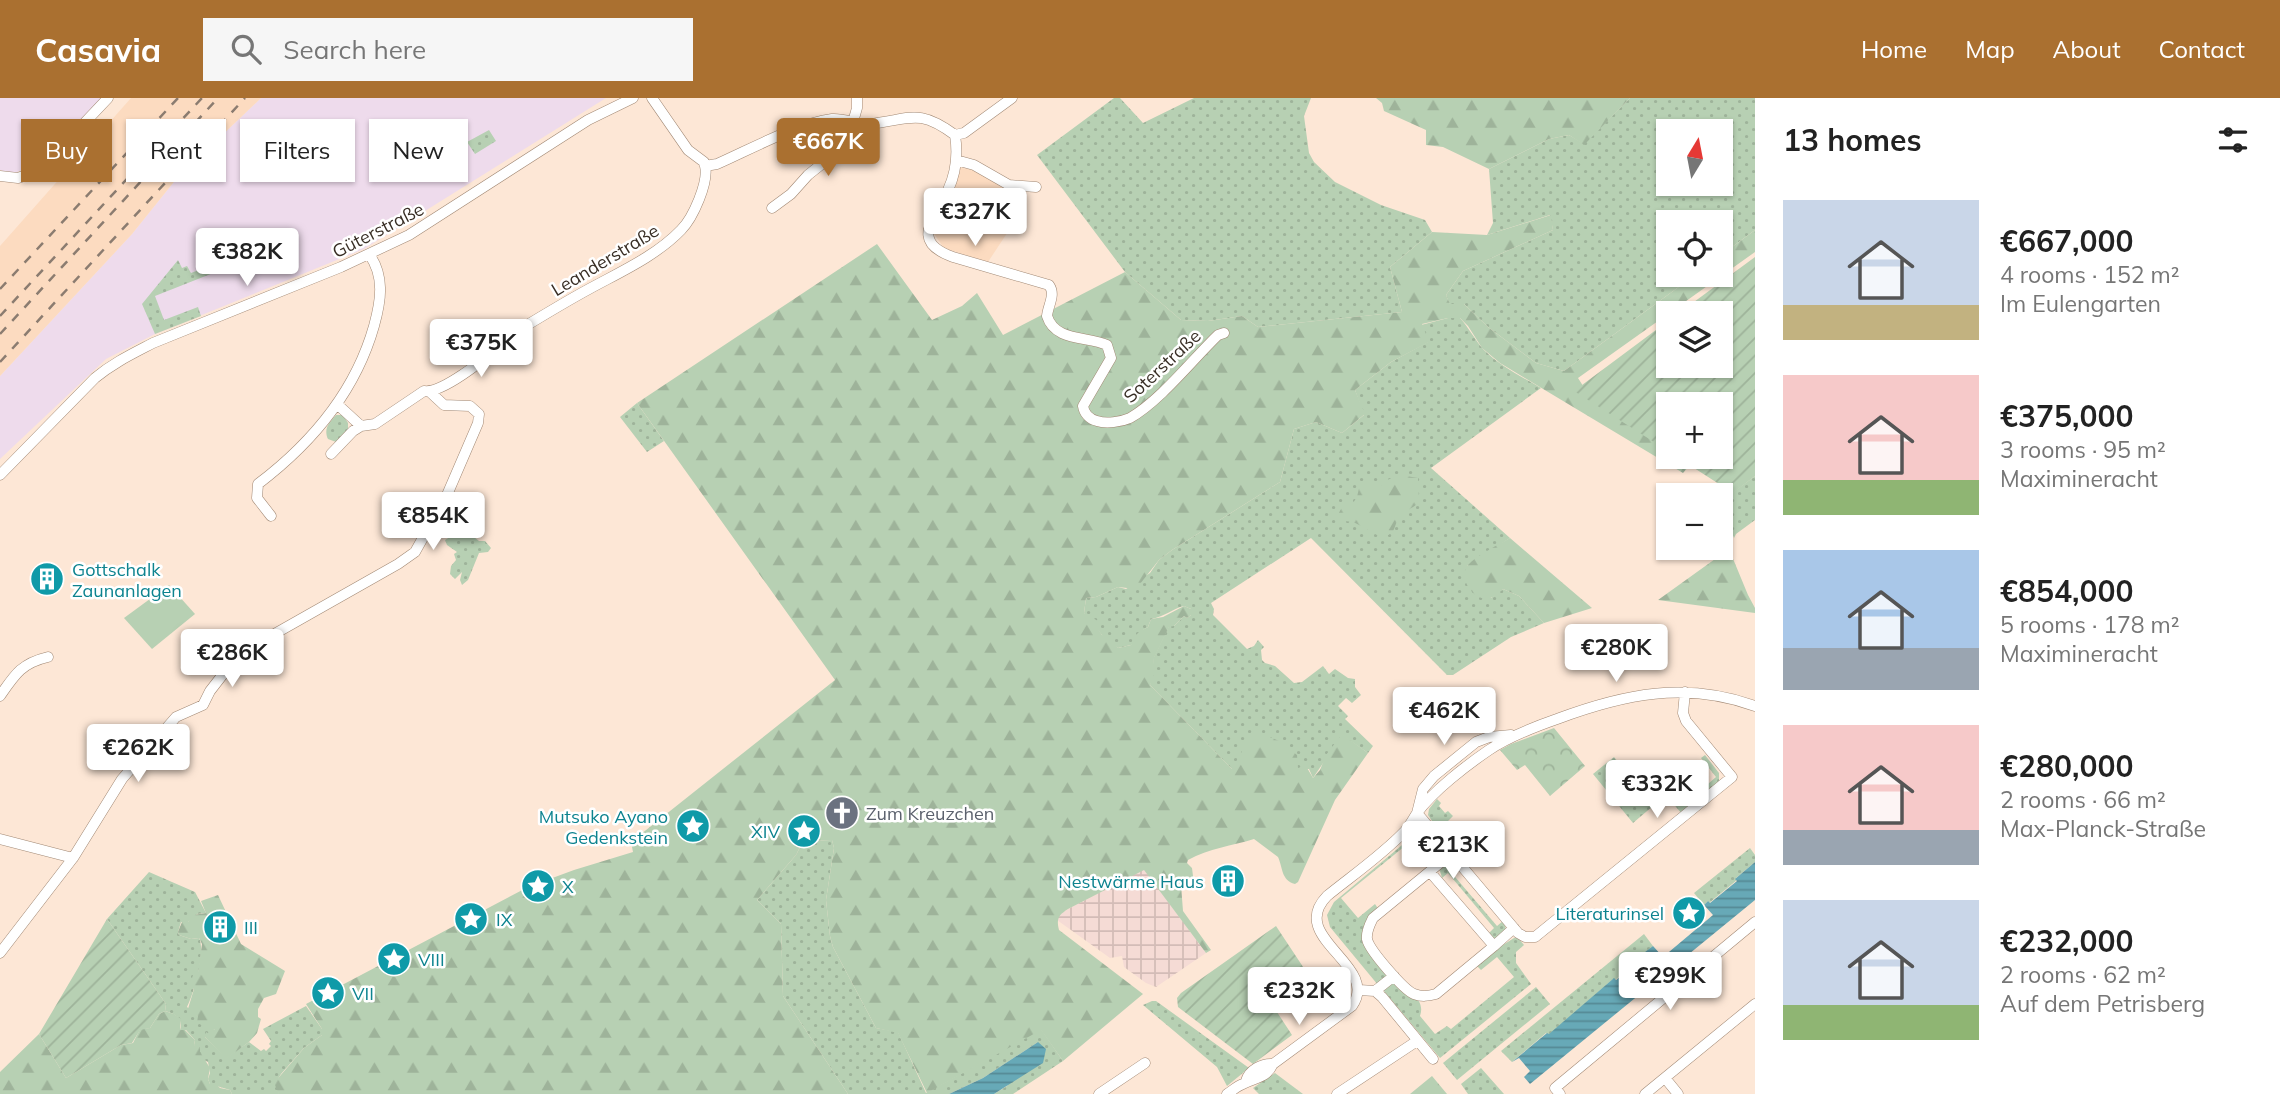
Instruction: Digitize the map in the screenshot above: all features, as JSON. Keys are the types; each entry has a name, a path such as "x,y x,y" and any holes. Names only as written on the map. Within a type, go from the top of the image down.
{"street":[{"path":"0,176 18,178 40,170 108,98"},
{"name":"Güterstraße","path":"0,475 95,378 117,362 153,343 409,235 588,120 632,98"},
{"path":"652,98 688,150 704,162 705,166 717,164 811,124 837,119 867,125 914,116 924,117 955,135 974,128 1013,98"},
{"path":"772,208 833,155 853,122 857,98"},
{"name":"Soterstraße","path":"955,135 956,160 948,190 930,221 928,232 931,243 939,252 953,257 1049,285 1052,296 1047,316 1053,327 1072,337 1107,345 1111,353 1110,363 1083,406 1085,413 1092,419 1107,422 1127,419 1153,399 1218,335 1224,333"},
{"path":"956,160 974,165 1009,185 1036,187"},
{"name":"Leanderstraße","path":"331,454 353,431 361,426 375,424 425,391 445,387 544,314 634,265 679,233 694,211 707,174 705,166"},
{"path":"271,516 257,498 258,484 304,445 338,405 368,347 378,313 381,285 376,264 369,254"},
{"path":"0,953 73,858 122,779 176,717 203,705 210,691 241,656 283,628 415,552 456,475 478,423 479,414 470,406 444,405 430,392"},
{"path":"338,405 361,426"},
{"path":"0,695 26,665 48,657"},
{"path":"1227,1094 1246,1081 1261,1077 1269,1071 1272,1064 1349,1010 1359,990 1350,970 1321,933 1318,911 1328,896 1405,831 1433,796 1489,750 1519,733 1611,700 1653,693 1685,692 1755,706"},
{"path":"1417,813 1518,933 1525,937 1535,937 1732,777 1686,722 1683,713 1685,692"},
{"path":"1417,813 1421,794 1428,781 1476,741 1519,733"},
{"path":"0,839 73,858"},
{"path":"1451,854 1373,918 1369,926 1369,944 1394,976 1419,996 1432,995 1514,928"},
{"path":"1430,872 1494,946"},
{"path":"1560,1094 1555,1088 1755,922"},
{"path":"1374,991 1394,976"},
{"path":"1359,990 1374,991 1382,997 1433,1059"},
{"path":"1645,1094 1755,1004"},
{"path":"1337,1094 1417,1041"},
{"path":"1099,1094 1145,1063"},
{"path":"1665,1078 1678,1094"}],"shaded area":[{"path":"0,98 102,98 81,119 21,119 21,170 13,174 0,170"},
{"path":"131,98 261,98 226,131 226,119 126,119 126,182 174,182 132,234 0,376 0,246 57,182 112,182 112,119"},
{"path":"261,98 606,98 364,249 155,334 106,359 0,459 0,376 132,234 174,182 226,182 226,131"},
{"path":"960,168 973,169 1027,203 988,262 944,248 934,234 935,223 955,185"},
{"path":"1144,869 1206,953 1156,987 1124,967 1122,956 1110,958 1057,920 1058,916 1068,909"}],"green space":[{"path":"1114,98 1120,98 1143,123 1194,98 1311,98 1304,116 1309,153 1314,162 1335,182 1381,205 1425,220 1432,232 1390,267 1402,312 1258,327 1242,316 1208,321 1181,320 1125,272 1037,155"},
{"path":"1376,98 1630,98 1584,145 1569,135 1549,139 1489,169 1443,147 1426,145 1426,130 1384,111 1382,103"},
{"path":"1630,98 1755,98 1755,230 1733,246 1733,210 1656,210 1656,287 1679,287 1564,371 1536,363 1488,327 1464,304 1450,305 1446,295 1463,271 1553,230 1550,215 1487,235 1493,223 1489,169 1549,139 1569,135 1584,144"},
{"path":"489,130 496,141 475,154 468,141"},
{"path":"1551,215 1553,230 1463,271 1446,295 1450,304 1464,304 1488,327 1536,363 1564,371 1656,304 1656,322 1578,378 1585,389 1656,439 1656,457 1500,363 1482,348 1460,318 1422,324 1429,342 1391,362 1355,390 1365,414 1342,433 1316,422 1294,429 1280,482 1172,550 1159,560 1136,589 1118,587 1096,597 1086,598 1084,613 1098,621 1098,629 1102,635 1109,636 1118,648 1131,645 1135,636 1148,627 1151,619 1163,617 1184,606 1191,609 1191,615 1187,618 1184,616 1174,626 1169,627 1154,658 1150,685 1232,769 1254,730 1279,741 1297,755 1298,768 1306,766 1313,778 1342,734 1368,753 1335,800 1295,884 1285,877 1278,857 1254,839 1212,850 1188,860 1194,884 1181,885 1183,911 1211,950 1206,953 1144,870 1062,913 1058,920 1059,930 1143,994 1063,1061 1041,1030 927,1093 898,1033 876,1028 833,947 826,900 834,848 832,840 803,841 796,855 757,900 781,924 783,996 848,1094 279,1094 274,1083 304,1048 322,1035 322,1029 306,1004 528,887 633,852 631,842 835,680 637,403 877,244 932,320 962,306 977,293 1003,335 1125,272 1181,320 1208,321 1242,316 1258,327 1402,312 1390,267 1432,232 1487,235"},
{"path":"1755,230 1755,252 1733,268 1733,246"},
{"path":"243,253 246,260 155,296 164,320 198,307 201,316 155,334 142,304 178,260 182,268 187,266 191,273"},
{"path":"1755,257 1755,476 1733,493 1733,483 1717,483 1696,469 1733,469 1733,392 1656,392 1656,443 1574,391 1656,330 1656,378 1733,378 1733,301 1695,301 1714,287 1733,287 1733,273"},
{"path":"1679,287 1706,287 1686,301 1660,301"},
{"path":"1448,318 1460,318 1490,356 1541,388 1431,468 1510,538 1467,566 1491,598 1503,589 1519,596 1544,623 1511,637 1453,675 1447,675 1311,538 1211,603 1213,615 1247,649 1254,646 1258,640 1264,647 1261,650 1262,660 1275,666 1294,683 1302,682 1323,666 1329,674 1335,669 1348,678 1355,679 1355,687 1361,695 1352,703 1346,698 1338,706 1348,716 1345,719 1373,746 1368,753 1342,735 1313,778 1309,769 1232,769 1150,685 1154,657 1169,626 1174,626 1184,616 1187,618 1191,615 1191,609 1184,606 1151,619 1148,627 1131,645 1118,648 1102,635 1084,613 1086,598 1096,597 1118,587 1126,589 1150,573 1159,560 1172,550 1280,482 1294,429 1316,422 1342,433 1364,415 1355,390 1391,362 1428,342 1421,325"},
{"path":"637,403 664,441 647,452 620,417"},
{"path":"336,415 343,415 348,423 348,433 336,442 328,439 326,432"},
{"path":"1400,475 1418,478 1419,502 1401,515 1388,535 1375,534 1356,523 1342,522 1336,518 1345,502 1353,503 1360,484 1366,482 1376,490 1387,480"},
{"path":"1755,476 1755,520 1734,538 1733,535 1733,492"},
{"path":"483,517 474,537 485,541 491,548 488,552 479,553 468,580 462,585 462,572 455,579 450,574 451,566 456,560 454,554 457,552 447,545 445,540"},
{"path":"1510,538 1592,608 1544,623 1519,596 1503,589 1496,596 1484,599 1473,593 1466,582 1465,570 1468,565"},
{"path":"1733,559 1755,613 1658,600 1714,560"},
{"path":"169,585 195,614 152,649 124,618"},
{"path":"1554,728 1585,766 1550,796 1525,765 1517,770 1500,750"},
{"path":"1705,755 1719,773 1719,783 1682,814 1665,791 1679,781 1693,797 1716,777 1701,758"},
{"path":"1614,757 1625,774 1615,782 1620,793 1633,793 1637,776 1660,800 1633,823 1593,774"},
{"path":"1437,799 1445,813 1448,811 1453,816 1448,821 1454,835 1449,838 1443,837 1428,815"},
{"path":"1420,830 1432,837 1443,850 1442,856 1434,864 1422,850 1414,856 1405,846 1341,898 1358,918 1375,904 1379,910 1365,929 1388,976 1378,985 1330,927 1327,915 1334,902"},
{"path":"832,840 834,848 826,900 833,947 876,1028 898,1032 926,1093 1041,1029 1063,1061 1013,1094 994,1094 1007,1086 1038,1042 983,1078 949,1094 848,1094 783,996 781,924 757,900 796,855 803,841"},
{"path":"1750,848 1755,855 1755,862 1736,878 1737,880 1704,905 1694,893"},
{"path":"1448,863 1455,865 1450,871 1497,926 1503,921 1506,929 1499,938 1488,934 1494,928 1448,873 1442,878 1441,866"},
{"path":"149,872 195,892 206,913 197,914 188,922 181,922 178,932 179,935 191,939 199,938 201,944 198,972 187,1007 216,1031 205,1037 226,1058 249,1042 261,1051 266,1051 271,1046 271,1041 263,1029 306,1006 322,1029 322,1035 304,1048 281,1074 278,1079 279,1094 232,1094 230,1090 210,1084 208,1062 194,1045 195,1040 186,1030 180,1030 181,1022 178,1017 165,1011 166,1004 107,919"},
{"path":"218,895 241,944 285,971 276,994 264,998 258,1009 258,1017 261,1019 257,1033 226,1059 205,1037 206,1032 209,1034 215,1030 197,1023 198,1016 187,1012 194,989 191,981 193,975 198,972 202,944 199,938 191,939 179,935 178,932 183,919 188,922 193,915 206,913 201,901"},
{"path":"107,919 166,1004 165,1011 159,1014 150,1028 140,1030 132,1043 121,1045 66,1078 39,1034"},
{"path":"1276,926 1313,982 1275,1009 1292,1035 1253,1064 1178,1007 1177,998"},
{"path":"1644,934 1653,946 1642,955 1643,958 1613,979 1549,1035 1546,1033 1512,1062 1501,1051"},
{"path":"1514,938 1518,938 1524,945 1516,952 1516,963 1531,984 1440,1058 1383,990 1396,983 1418,1000 1420,1016 1435,1034 1447,1026 1451,1029 1514,977 1497,957 1481,970 1477,966"},
{"path":"1536,987 1550,1004 1457,1080 1443,1063"},
{"path":"1156,1001 1249,1068 1227,1086 1217,1067 1143,1005"},
{"path":"165,1011 181,1019 180,1030 185,1030 195,1040 194,1045 200,1047 200,1052 210,1068 210,1084 230,1090 232,1094 0,1094 0,1072 39,1034 66,1078 121,1045 133,1043 140,1029 150,1028 159,1014"},
{"path":"1481,1068 1504,1094 1468,1094 1461,1084"},
{"path":"1275,1073 1303,1094 1259,1094 1253,1088"},
{"path":"1432,1076 1447,1094 1410,1094"}],"water":[{"path":"1755,862 1755,900 1530,1084 1524,1077 1530,1071 1519,1058 1512,1062 1614,978 1616,980 1643,958 1641,955 1653,946 1663,957 1713,915 1704,905 1737,881 1735,879"},
{"path":"1038,1042 1046,1049 1043,1063 994,1094 949,1094 983,1078"}],"railway":[{"path":"0,289 178,98"},
{"path":"0,316 202,98"},
{"path":"0,334 218,98"},
{"path":"226,119 245,98"},
{"path":"0,362 166,182"}],"place":[{"name":"Gottschalk Zaunanlagen","path":"47,579"},
{"name":"Zum Kreuzchen","path":"842,813"},
{"name":"Mutsuko Ayano Gedenkstein","path":"693,826"},
{"name":"XIV","path":"804,831"},
{"name":"Nestwärme Haus","path":"1228,881"},
{"name":"X","path":"538,886"},
{"name":"Literaturinsel","path":"1689,913"},
{"name":"IX","path":"471,919"},
{"name":"III","path":"220,927"},
{"name":"VIII","path":"394,959"},
{"name":"VII","path":"328,993"}]}
